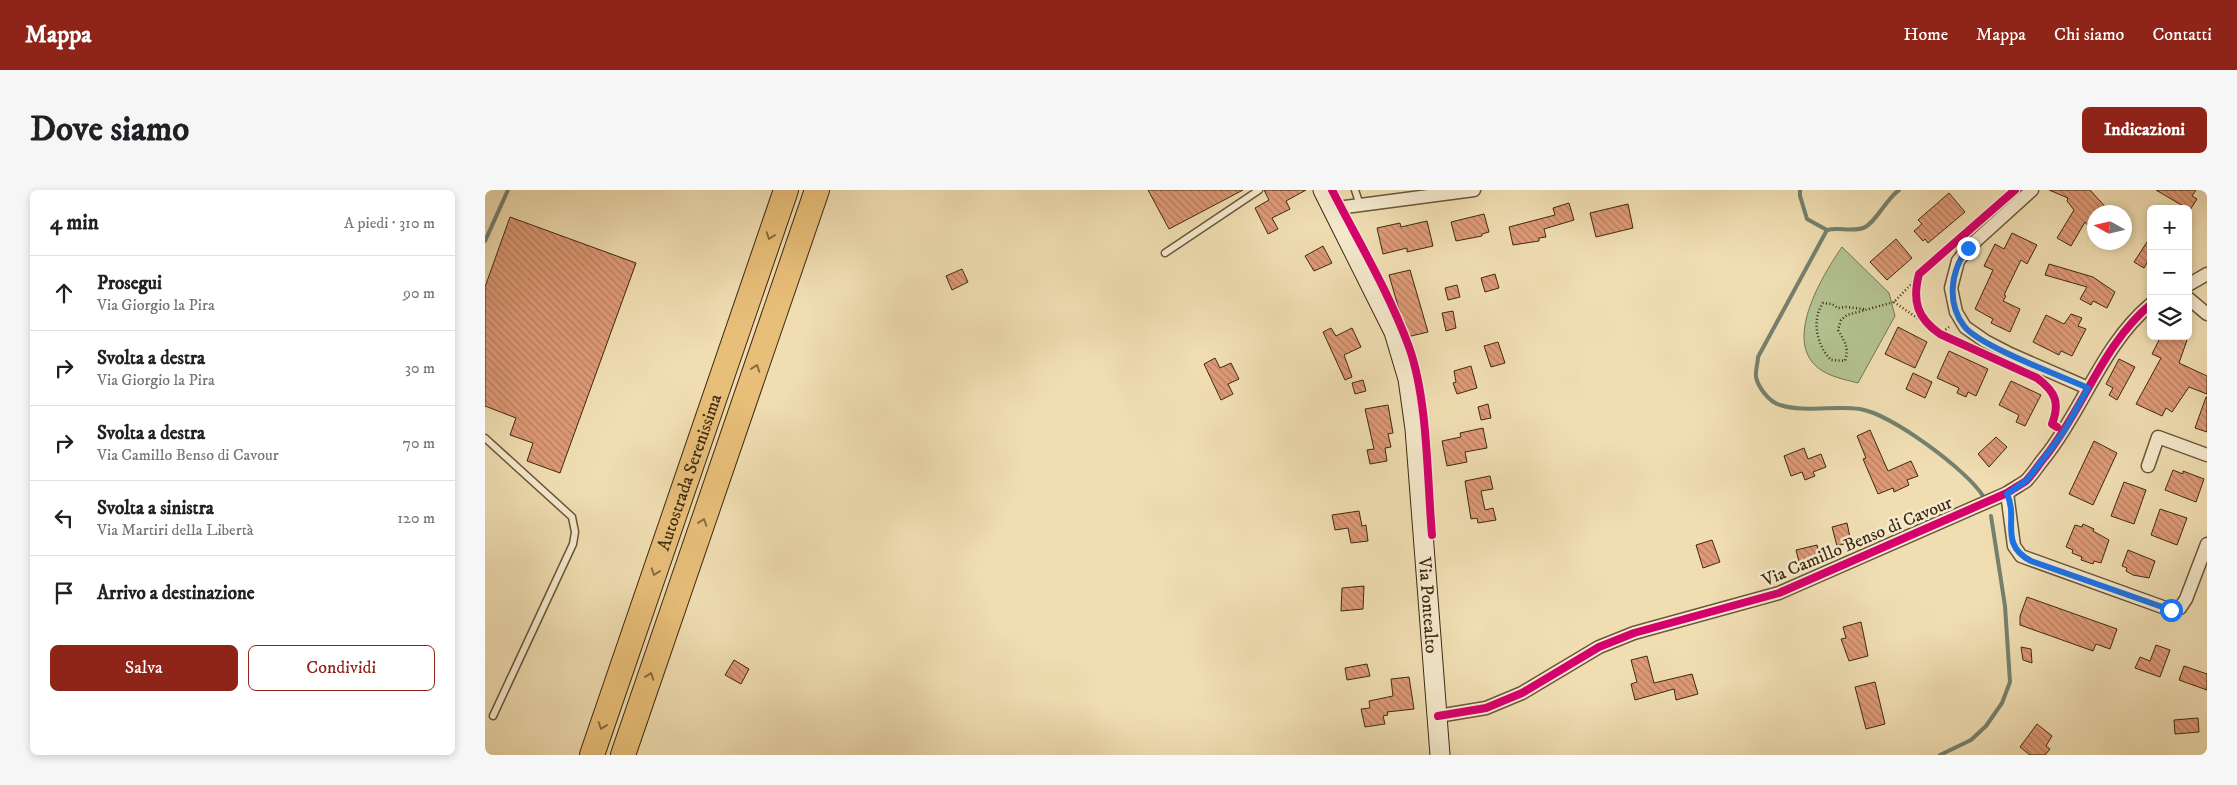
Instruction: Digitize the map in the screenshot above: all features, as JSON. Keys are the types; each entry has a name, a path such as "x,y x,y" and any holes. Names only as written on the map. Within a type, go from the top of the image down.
{"highway":[{"name":"Autostrada Serenissima","path":"592,755 786,190"},
{"name":"Autostrada Serenissima","path":"623,755 817,190"}],"street":[{"name":"Via Pontealto","path":"1323,190 1394,332 1408,379 1415,429 1440,755"},
{"path":"1335,212 1345,208 1474,190"},
{"path":"2032,190 1968,248 1958,261 1951,288 1956,312 1965,327 1985,341 2088,388"},
{"path":"2192,283 2207,274"},
{"path":"2192,301 2207,314"},
{"name":"Via Camillo Benso di Cavour","path":"1438,716 1486,708 1522,693 1599,647 1634,633 1779,593 2007,494 2027,480 2050,450 2064,431 2114,344 2133,319 2147,307"},
{"path":"2148,466 2158,437 2207,455"},
{"path":"2007,494 2014,546 2021,556 2171,610 2179,608 2186,599 2207,544"}],"lane":[{"path":"1165,253 1259,190"},
{"path":"1355,190 1360,206"},
{"path":"485,438 572,517 575,532 573,544 493,716"}],"path":[{"path":"1938,258 1944,260"},
{"path":"1864,309 1838,308 1832,304 1823,303 1816,322 1817,330 1823,352 1831,360 1845,361 1847,353 1847,346 1838,330 1841,320 1847,315 1864,309 1894,302 1919,276"},
{"path":"1894,302 1926,324"},
{"path":"1940,334 1949,327"}],"green space":[{"path":"1842,247 1889,293 1895,316 1858,383 1834,376 1817,367 1806,350 1804,336 1806,320 1818,287"}],"building":[{"path":"1148,190 1243,190 1169,229"},
{"path":"1264,190 1306,190 1286,201 1290,209 1272,218 1278,229 1268,234 1255,208 1269,200"},
{"path":"2049,190 2090,190 2104,205 2087,205 2087,224 2085,222 2071,246 2057,238 2074,210 2067,201 2068,198"},
{"path":"2156,190 2196,190 2192,196 2197,199 2192,207 2192,205 2182,205"},
{"path":"1949,193 1965,212 1928,243 1925,239 1923,241 1914,231 1922,224 1918,220"},
{"path":"1569,203 1574,220 1544,229 1546,237 1539,238 1539,241 1513,245 1509,227 1555,215 1553,208"},
{"path":"1628,204 1633,228 1596,237 1590,213"},
{"path":"1484,214 1489,232 1482,234 1482,236 1456,241 1451,222"},
{"path":"510,217 636,263 560,473 527,461 533,443 510,435 516,418 485,406 485,287"},
{"path":"1427,221 1433,246 1407,252 1407,248 1383,254 1377,228 1400,223 1401,227"},
{"path":"2012,233 2037,245 2027,264 2021,260 2004,295 2006,296 2003,301 2020,309 2010,332 1991,323 1993,319 1975,309 1993,270 1984,266 1995,244 2004,249"},
{"path":"1896,239 1912,258 1887,280 1870,262"},
{"path":"2147,242 2147,263 2144,268 2134,262"},
{"path":"1323,246 1332,263 1314,271 1305,256"},
{"path":"2049,264 2093,277 2115,292 2107,308 2093,301 2091,305 2080,299 2087,287 2045,275"},
{"path":"962,269 968,282 952,290 946,276"},
{"path":"1410,270 1428,332 1407,337 1389,275"},
{"path":"1495,274 1499,288 1485,292 1481,278"},
{"path":"1457,285 1460,297 1448,300 1445,288"},
{"path":"1453,311 1456,328 1446,331 1442,313"},
{"path":"2071,314 2082,318 2078,326 2086,329 2072,356 2061,351 2059,355 2033,342 2046,315 2064,324"},
{"path":"1898,327 1927,342 1915,368 1885,354"},
{"path":"1331,328 1336,336 1352,328 1361,347 1344,355 1352,377 1345,380 1323,332"},
{"path":"2159,340 2187,340 2179,363 2207,376 2207,394 2189,387 2172,412 2166,408 2162,416 2136,404 2161,358 2152,354"},
{"path":"1498,342 1505,363 1491,367 1484,346"},
{"path":"1949,351 1988,369 1976,396 1968,392 1966,397 1957,393 1959,388 1937,378"},
{"path":"1215,358 1220,368 1231,363 1239,379 1228,384 1233,394 1221,400 1204,364"},
{"path":"2119,359 2135,367 2117,400 2109,395 2113,388 2106,384"},
{"path":"1471,366 1477,388 1457,394 1453,383 1456,382 1454,371"},
{"path":"1913,373 1932,382 1925,398 1906,389"},
{"path":"1363,380 1366,391 1355,394 1352,383"},
{"path":"2011,381 2041,395 2025,426 2016,422 2019,415 1999,405"},
{"path":"2207,397 2207,432 2195,428"},
{"path":"1488,404 1491,418 1481,420 1478,407"},
{"path":"1388,405 1393,433 1388,434 1391,447 1385,448 1387,461 1370,464 1367,450 1374,449 1365,409"},
{"path":"1483,428 1487,448 1465,452 1467,462 1447,466 1442,441 1461,437 1460,433"},
{"path":"1870,430 1888,471 1911,461 1918,476 1907,480 1909,485 1894,492 1893,488 1878,494 1863,459 1866,458 1857,436"},
{"path":"1996,437 2007,447 1989,467 1978,454"},
{"path":"2094,441 2117,453 2093,505 2069,494"},
{"path":"1804,448 1808,459 1821,454 1826,467 1813,472 1815,476 1805,480 1802,472 1791,476 1784,456"},
{"path":"2173,470 2183,474 2183,471 2204,479 2196,502 2165,490"},
{"path":"1490,476 1493,489 1481,491 1485,510 1493,508 1496,520 1478,523 1477,518 1471,519 1465,481"},
{"path":"2124,482 2146,490 2134,524 2111,516"},
{"path":"2160,509 2187,518 2177,545 2151,535"},
{"path":"1359,511 1362,526 1366,525 1368,541 1351,543 1348,528 1335,530 1332,515"},
{"path":"1847,523 1851,542 1837,546 1832,527"},
{"path":"2083,524 2094,529 2093,531 2109,540 2101,563 2094,561 2093,564 2081,560 2082,557 2072,553 2073,550 2066,547 2075,525 2082,527"},
{"path":"1712,540 1720,562 1703,568 1696,545"},
{"path":"1817,545 1821,561 1800,566 1796,550"},
{"path":"2128,550 2155,561 2149,578 2133,575 2126,571 2127,568 2122,566"},
{"path":"1364,586 1363,609 1341,611 1342,588"},
{"path":"2027,597 2117,629 2110,649 2096,644 2093,651 2020,625 2020,616"},
{"path":"1861,622 1868,656 1849,661 1841,639 1846,638 1843,627"},
{"path":"2156,645 2170,650 2160,677 2135,668 2140,657 2150,661"},
{"path":"2021,647 2031,649 2032,663 2023,660"},
{"path":"1647,656 1654,683 1692,674 1698,694 1676,700 1674,689 1635,700 1631,684 1637,682 1631,660"},
{"path":"734,660 749,669 741,684 725,675"},
{"path":"1367,664 1370,676 1347,680 1345,668"},
{"path":"2184,666 2207,674 2207,690 2179,680"},
{"path":"1409,677 1414,709 1387,712 1388,715 1383,716 1385,724 1365,727 1361,709 1370,708 1369,701 1393,696 1391,679"},
{"path":"1875,682 1885,724 1866,729 1855,687"},
{"path":"2198,718 2199,732 2175,734 2174,720"},
{"path":"2037,724 2052,736 2046,746 2050,749 2045,755 2030,755 2020,747"}],"waterway":[{"path":"485,241 508,190"},
{"path":"1800,190 1807,219 1827,230"},
{"path":"1899,190 1867,226 1850,230 1827,230 1758,357 1756,377 1765,394 1772,401 1780,405 1809,409 1860,409 1890,421 1945,458 1983,496"},
{"path":"1940,755 1971,740 1986,726 2002,703 2010,682 2005,606 1991,516"}],"cycle path":[{"path":"1332,190 1373,267 1409,347 1420,391 1423,415 1432,535"},
{"path":"2015,190 1919,274 1916,293 1918,308 1926,322 1940,334 2037,378 2043,383 2055,398 2056,410 2052,424 2057,427"},
{"path":"1438,716 1486,708 1522,693 1599,647 1634,633 1779,593 2007,493 2026,481 2034,472 2059,438 2119,338 2147,308"}],"route":[{"path":"1968,248 1958,261 1951,288 1956,312 1965,327 1985,341 2010,354 2088,388 2064,431 2050,450 2027,480 2007,494 2009,497 2010,524 2014,546 2021,556 2031,561 2171,610"}]}
